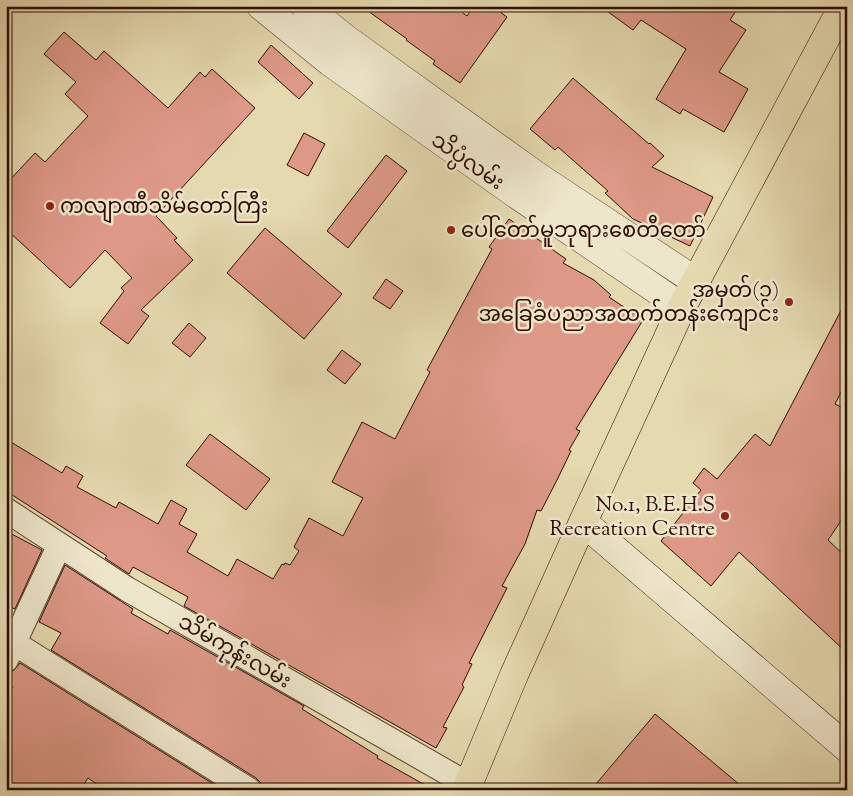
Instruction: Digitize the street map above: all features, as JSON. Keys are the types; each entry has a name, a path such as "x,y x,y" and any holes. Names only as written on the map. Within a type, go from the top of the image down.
{"main road":[{"path":"467,787 582,522 682,307 843,6"}],"street":[{"name":"သိပ္ပံလမ်း","path":"261,6 330,62 513,192 682,307"},
{"name":"သိပ္ပံလမ်း","path":"305,6 346,39 537,176 697,282"},
{"name":"သိမ်ကုန်းလမ်း","path":"6,510 127,589 467,787"},
{"path":"582,522 847,748"},
{"path":"59,546 10,651 249,790"}],"building":[{"path":"361,6 454,6 467,16 474,6 492,6 507,17 460,83 433,64 435,61 407,39"},
{"path":"600,6 739,6 730,20 746,30 719,72 748,89 724,132 683,109 680,114 656,99 686,49 641,20 633,30"},
{"path":"64,32 96,60 104,51 168,108 200,72 205,77 212,69 255,108 156,216 177,238 174,240 193,260 141,310 149,316 128,344 100,323 124,291 121,288 132,278 105,250 70,288 6,229 6,184 35,153 45,162 88,116 65,94 76,82 44,54"},
{"path":"271,45 313,83 299,99 258,62"},
{"path":"573,78 664,156 652,167 713,197 690,246 633,219 605,193 608,191 558,147 555,150 530,129"},
{"path":"304,133 325,144 308,176 287,165"},
{"path":"386,155 407,171 348,248 327,231"},
{"path":"509,219 566,259 563,263 594,280 611,295 609,297 643,320 576,429 580,431 569,450 571,451 541,511 537,510 525,544 502,586 507,588 469,663 472,664 462,685 464,687 443,727 447,728 436,748 184,606 188,597 133,567 129,574 105,558 107,556 6,491 6,439 62,473 66,466 83,476 77,487 116,508 119,502 158,524 171,500 187,509 179,524 197,534 187,552 228,576 237,559 273,579 282,564 290,565 299,551 294,547 309,518 343,536 363,498 332,482 362,422 395,439 430,372 427,370 492,249 489,247"},
{"path":"265,228 342,294 304,339 227,273"},
{"path":"386,279 403,291 390,309 373,298"},
{"path":"847,299 847,381 835,404 847,410 847,512 828,540 847,558 847,653 739,552 711,586 661,541 701,490 693,483 704,468 717,479 755,434 770,446"},
{"path":"189,323 206,338 190,357 172,343"},
{"path":"342,350 361,364 345,384 327,370"},
{"path":"210,434 270,479 246,510 186,465"},
{"path":"6,531 42,550 15,609 6,605"},
{"path":"65,565 133,609 131,613 168,634 170,630 304,706 302,709 378,756 377,758 434,790 263,790 261,783 256,778 51,650 61,633 39,622"},
{"path":"20,663 223,790 105,790 88,778 80,790 6,790 6,698 13,687 6,683 6,679"},
{"path":"655,714 746,790 591,790"}],"place":[{"name":"ကလျာဏီသိမ်တော်ကြီး","path":"50,206"},
{"name":"ပေါ်တော်မူဘုရားစေတီတော်","path":"451,230"},
{"name":"အမှတ်(၁) အခြေခံပညာအထက်တန်းကျောင်း","path":"789,302"},
{"name":"No.1, B.E.H.S Recreation Centre","path":"725,516"}]}
